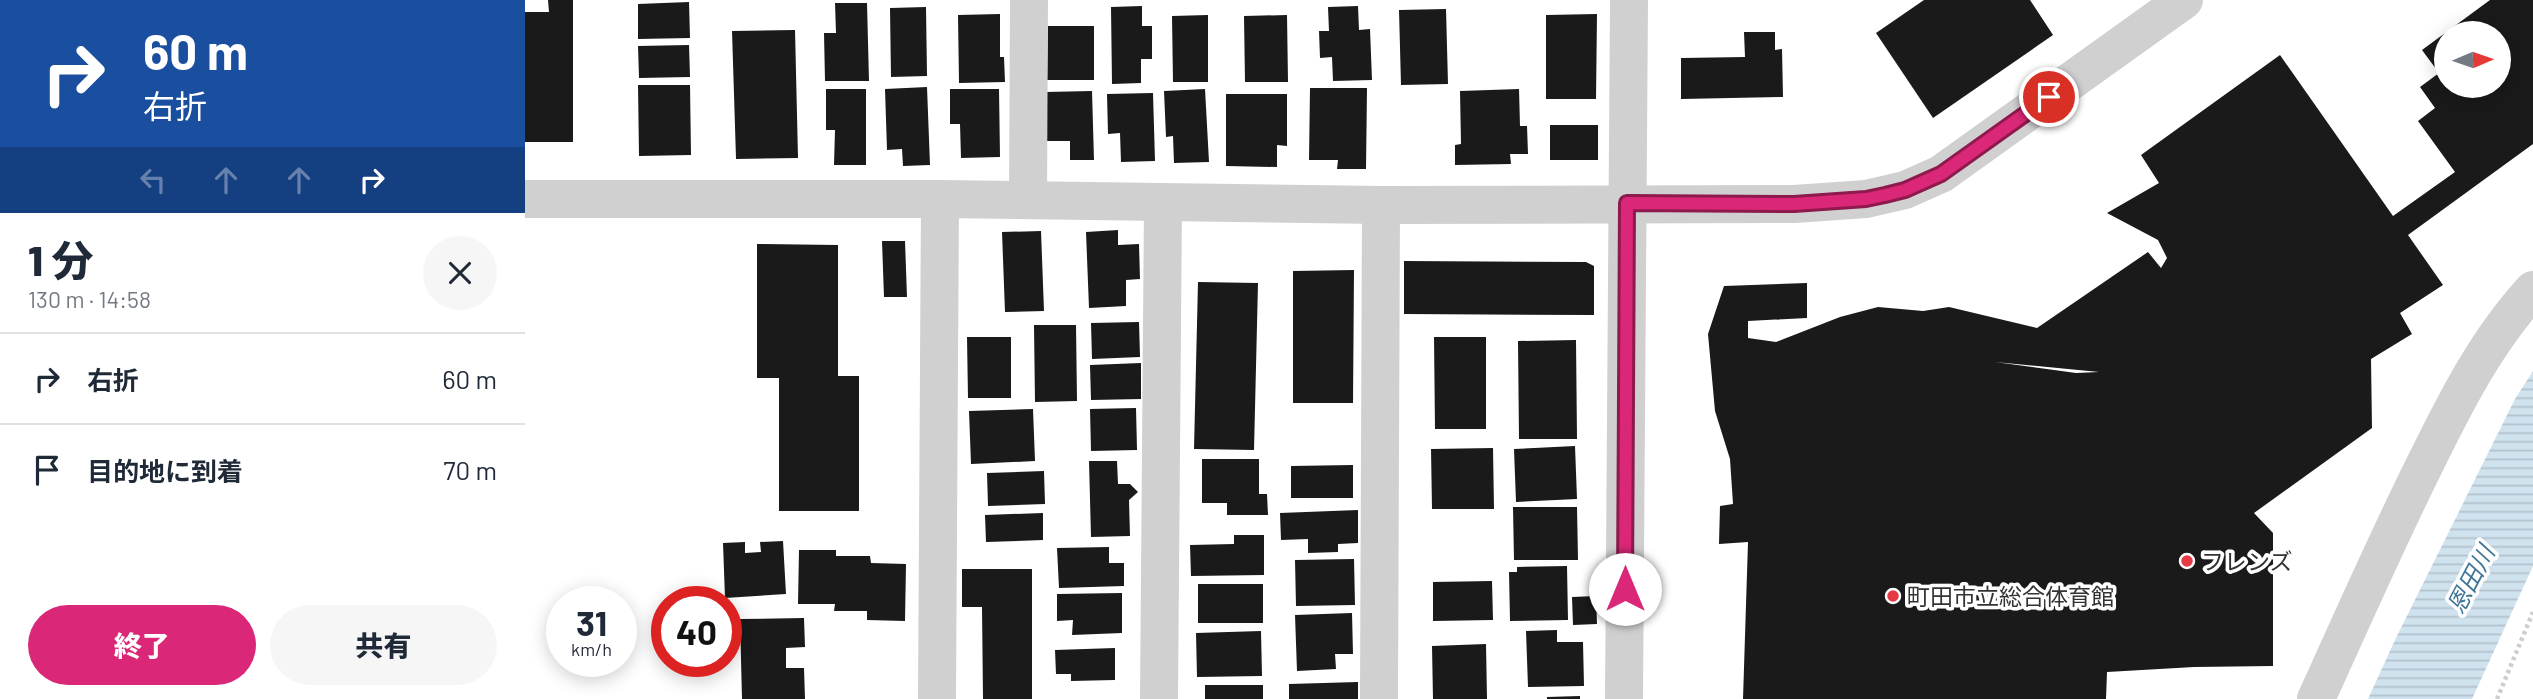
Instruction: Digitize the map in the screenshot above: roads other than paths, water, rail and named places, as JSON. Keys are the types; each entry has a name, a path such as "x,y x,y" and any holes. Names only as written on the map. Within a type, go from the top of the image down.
{"street":[{"path":"1028,200 1029,0"},
{"path":"1624,699 1629,0"},
{"path":"525,199 940,199 1381,205 1794,204 1866,199 1905,190 1941,174 2184,0"},
{"path":"937,699 940,199"},
{"path":"1159,699 1163,202"},
{"path":"1378,699 1381,205"},
{"path":"2316,699 2401,512 2465,383 2533,290"}],"water":[{"name":"恩田川","path":"2533,371 2533,566 2472,699 2368,699 2515,399"}],"place":[{"name":"フレンズ","path":"2187,561"},
{"name":"町田市立総合体育館","path":"1893,596"}]}
